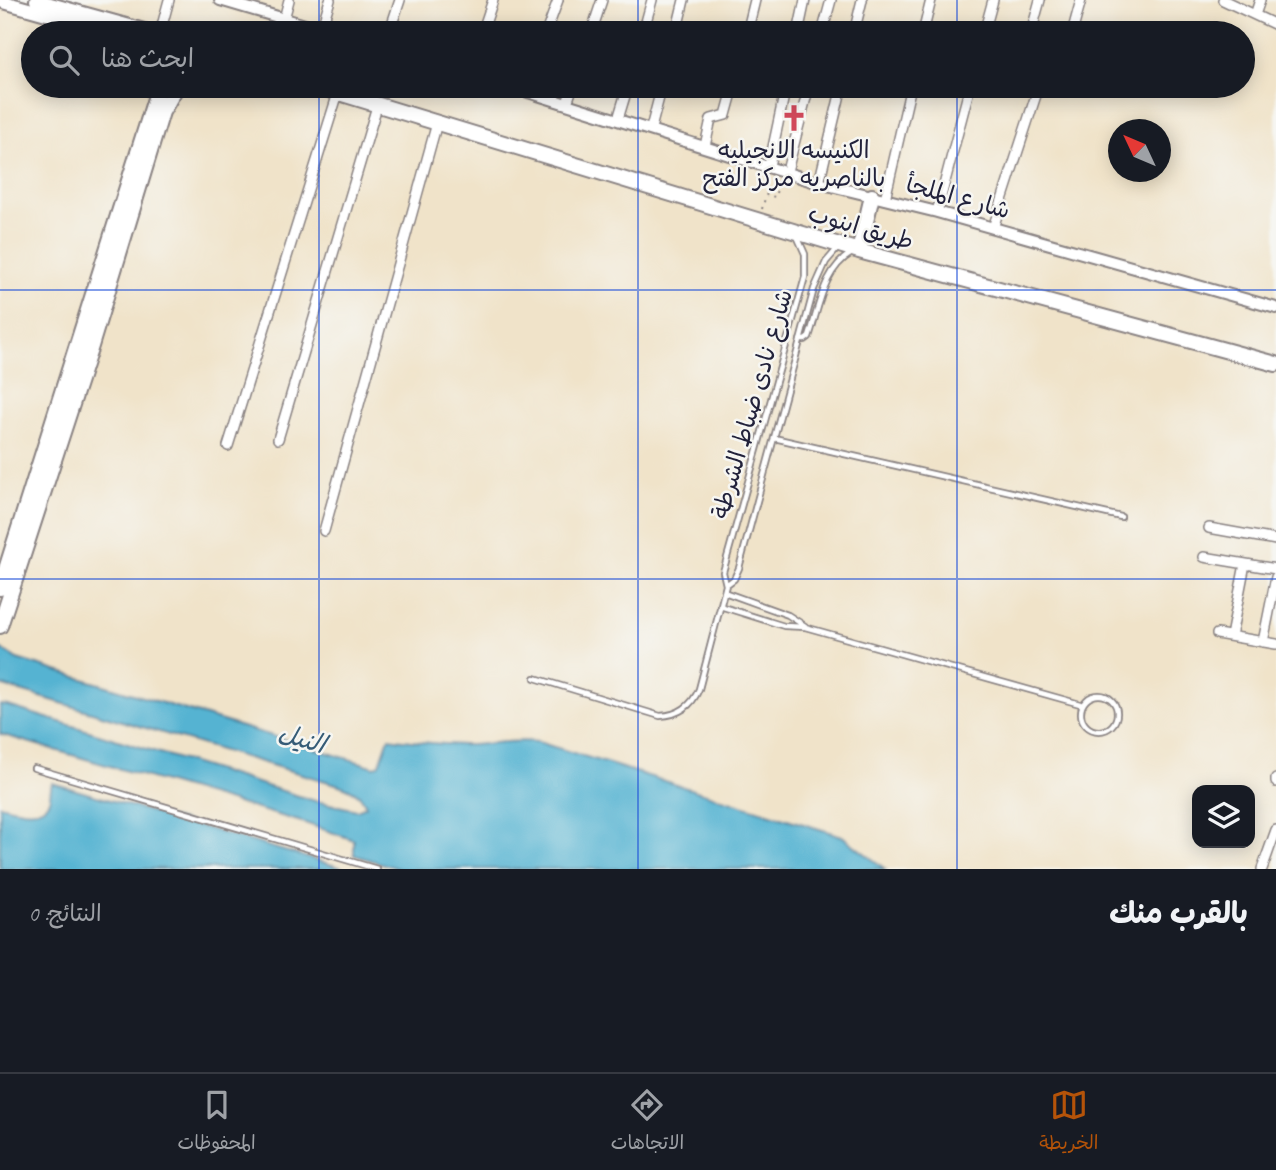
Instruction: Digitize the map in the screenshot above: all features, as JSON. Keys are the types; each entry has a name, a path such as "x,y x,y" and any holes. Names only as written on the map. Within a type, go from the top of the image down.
{"main road":[{"path":"36,0 113,21"},
{"path":"0,1 71,21"},
{"path":"0,626 17,552 155,98"},
{"path":"0,588 17,552 91,346 162,112 170,98"},
{"name":"طريق ابنوب","path":"353,98 859,251 1276,364"},
{"path":"859,251 863,232 876,200"}],"street":[{"path":"161,21 169,0"},
{"path":"220,0 254,5 290,21"},
{"path":"284,19 289,0"},
{"path":"327,21 330,0"},
{"path":"394,21 400,0"},
{"path":"486,21 493,0"},
{"path":"550,21 558,0"},
{"path":"595,21 602,0"},
{"path":"646,21 652,0"},
{"path":"679,21 684,0"},
{"path":"750,21 755,0"},
{"path":"801,21 805,0"},
{"path":"825,21 831,0"},
{"path":"857,21 862,0"},
{"path":"926,21 931,0"},
{"path":"987,21 993,0"},
{"path":"1034,21 1040,0"},
{"path":"1075,21 1081,0"},
{"path":"1223,0 1276,25"},
{"path":"1255,15 1260,0"},
{"path":"228,446 336,98"},
{"name":"شارع الملجأ","path":"554,98 769,166 784,175 876,200 937,212 1276,308"},
{"path":"567,103 569,98"},
{"path":"618,118 624,98"},
{"path":"651,128 659,98"},
{"path":"705,146 711,119 727,113 731,98"},
{"path":"769,166 783,98"},
{"path":"784,175 806,98"},
{"path":"819,183 839,98"},
{"path":"876,200 907,98"},
{"path":"937,212 967,98"},
{"path":"993,228 1035,98"},
{"path":"278,439 377,106"},
{"path":"324,531 437,123"},
{"path":"1209,528 1276,540"},
{"path":"1204,557 1276,569"},
{"path":"1231,636 1245,564"},
{"path":"1263,642 1276,577"},
{"path":"1217,634 1276,644"},
{"path":"1262,869 1276,830"}],"lane":[{"name":"شارع نادى ضباط الشرطة","path":"535,678 660,716 674,714 687,707 699,689 726,585 723,572 806,270 802,246 794,232"},
{"name":"شارع نادى ضباط الشرطة","path":"726,585 734,579 739,568 808,311 821,272 840,245"},
{"path":"800,340 809,337 832,270 843,258 859,251"},
{"path":"797,308 808,311"},
{"path":"774,438 1121,517"},
{"path":"724,592 788,614 806,627"},
{"path":"720,606 784,626 806,627 1080,705"},
{"path":"1107,696 1115,702 1118,713 1110,728 1090,730 1083,723 1080,705 1088,697 1107,696"},
{"path":"34,768 377,869"}],"path":[{"path":"757,221 766,195 775,197 784,175"}],"water":[{"path":"0,648 17,659 375,767 380,764 389,738 462,745 538,742 842,836 885,869 400,869 354,855 354,840 305,823 0,734 0,705 8,706 315,801 357,810 366,806 358,795 337,784 0,685"},
{"path":"52,783 346,869 0,869 0,805 26,810 40,809 49,800"}],"place":[{"name":"الكنيسه الانجيليه بالناصريه مركز الفتح","path":"794,118"}],"water label":[{"name":"النيل","path":"302,738"}]}
